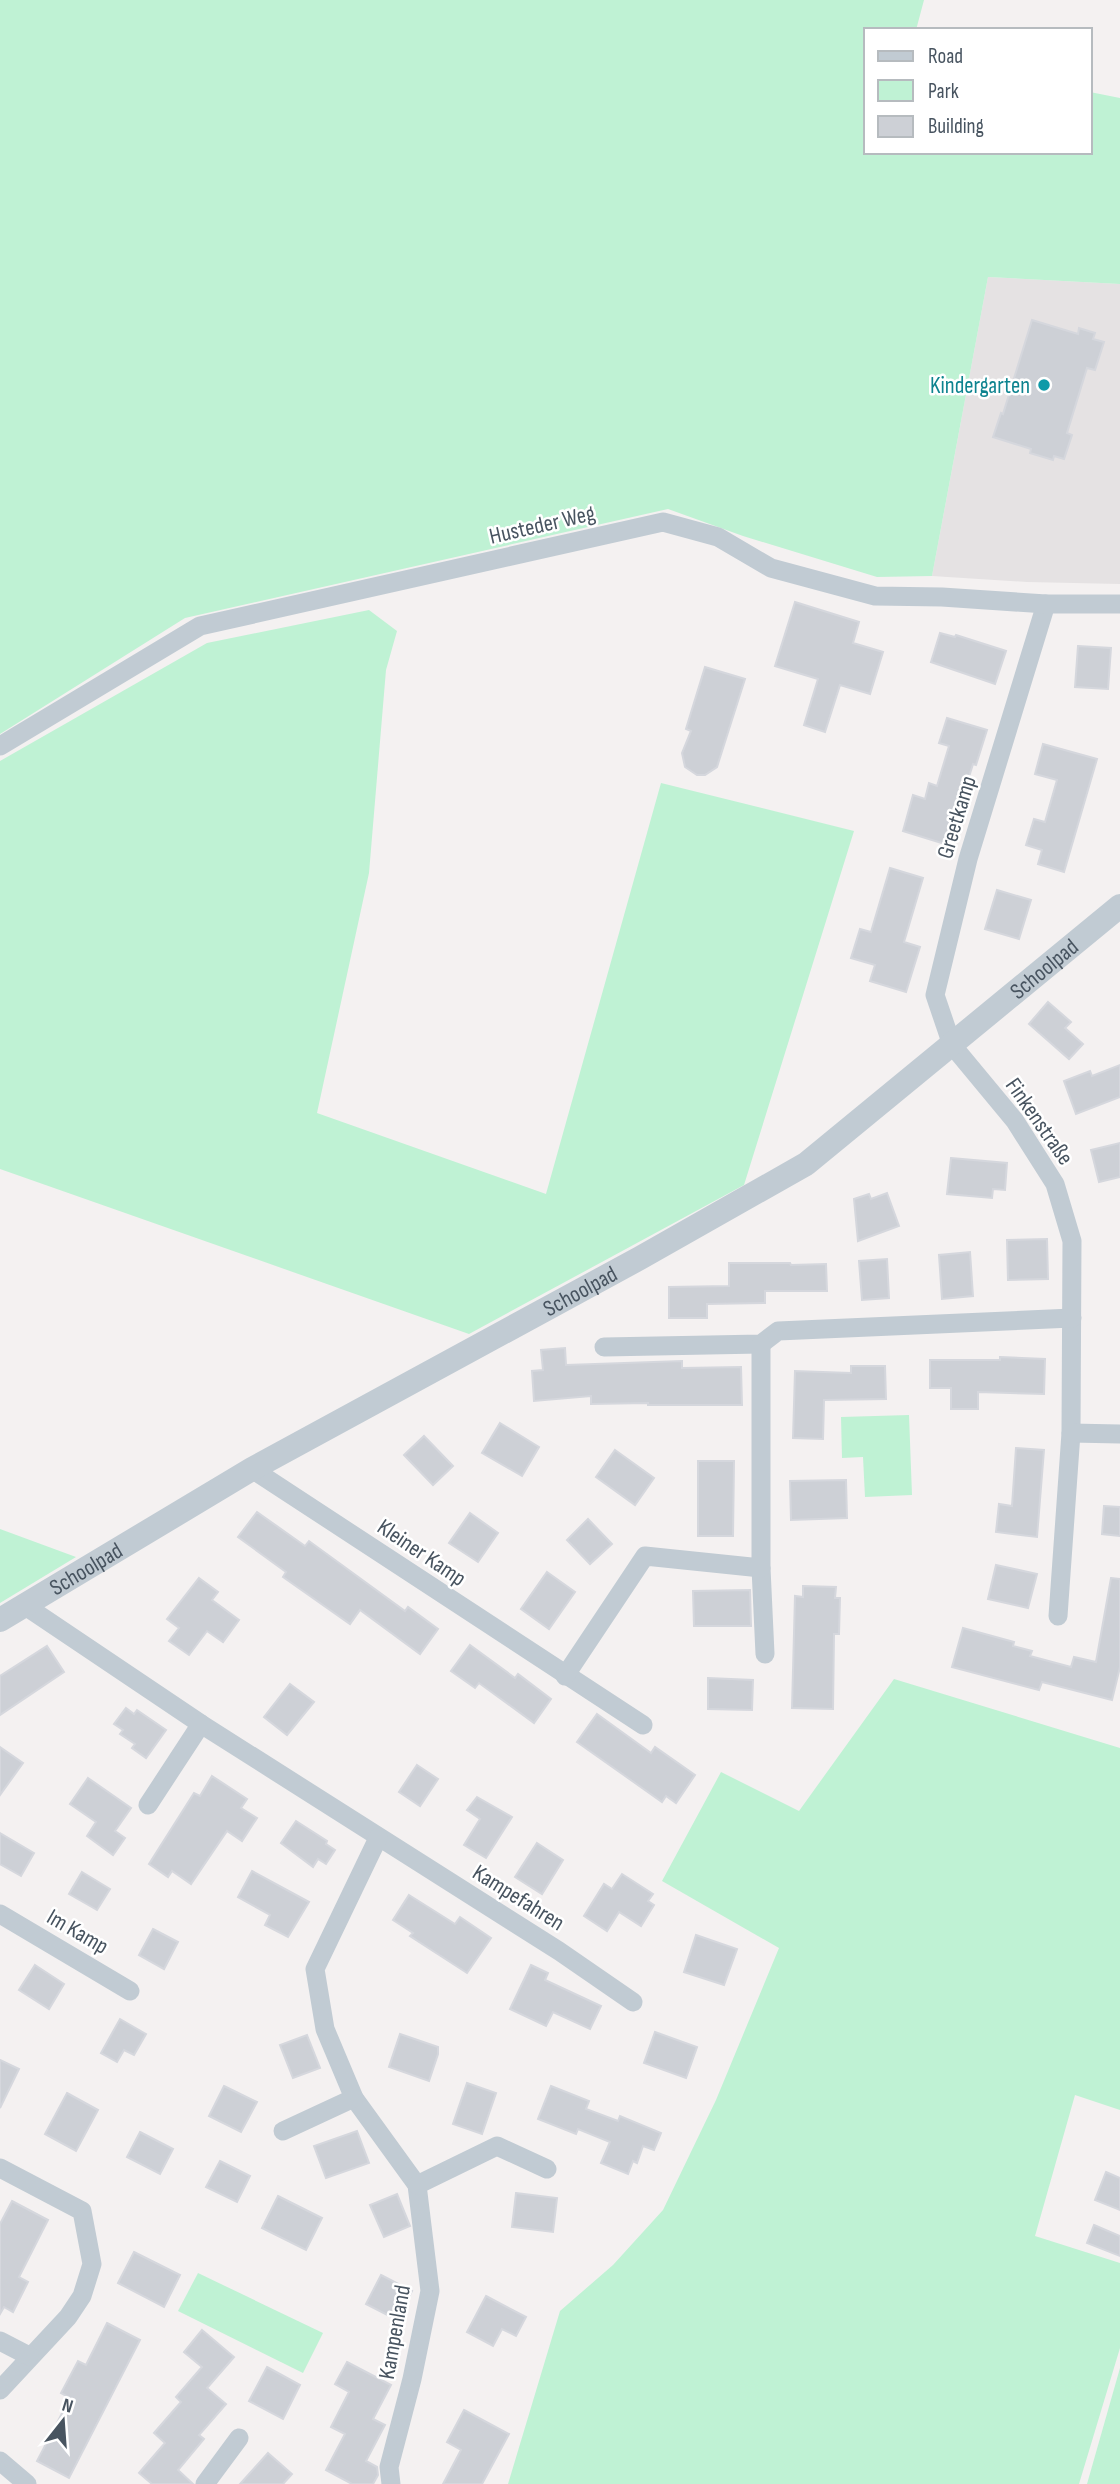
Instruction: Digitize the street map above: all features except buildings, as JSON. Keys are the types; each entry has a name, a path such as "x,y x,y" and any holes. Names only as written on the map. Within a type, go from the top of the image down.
{"street":[{"name":"Husteder Weg","path":"0,746 200,626 663,522 718,537 771,568 875,596 942,597 1046,604 1120,604"},
{"name":"Greetkamp","path":"952,1045 935,995 968,859 1046,604"},
{"name":"Schoolpad","path":"0,1620 252,1469 806,1164 1120,906"},
{"name":"Finkenstraße","path":"952,1045 1015,1121 1055,1184 1072,1241 1071,1433 1058,1616"},
{"path":"604,1347 761,1344 778,1331 1072,1318"},
{"path":"761,1344 761,1568 765,1654"},
{"path":"1071,1433 1120,1434"},
{"name":"Kleiner Kamp","path":"252,1469 643,1725"},
{"path":"565,1676 645,1556 761,1568"},
{"name":"Kampefahren","path":"24,1605 201,1724 559,1951 633,2002"},
{"path":"148,1805 201,1724"},
{"name":"Kampenland","path":"378,1838 315,1969 325,2029 354,2098 417,2185 430,2291 412,2379 389,2467 391,2484"},
{"name":"Im Kamp","path":"0,1914 130,1991"},
{"path":"283,2131 354,2098"},
{"path":"417,2185 498,2146 547,2169"},
{"path":"0,2168 82,2210 92,2264 82,2295 68,2317 0,2390"},
{"path":"0,2341 29,2356"},
{"path":"205,2484 239,2438"},
{"path":"0,2462 27,2484"}],"shaded area":[{"path":"988,277 1120,284 1120,584 932,576"}],"green space":[{"path":"0,0 924,0 917,28 864,28 864,154 1092,154 1092,92 1120,98 1120,284 988,277 932,576 877,577 743,536 668,509 185,618 0,734"},
{"path":"369,610 397,631 386,670 369,873 317,1113 546,1194 661,783 854,831 744,1185 469,1334 0,1169 0,761 207,643"},
{"path":"909,1415 912,1495 865,1497 863,1457 842,1458 841,1417"},
{"path":"0,1529 76,1557 0,1603"},
{"path":"894,1679 1120,1748 1120,2110 1075,2095 1035,2236 1120,2263 1120,2348 1079,2484 508,2484 560,2311 613,2265 663,2210 716,2100 779,1948 662,1881 721,1772 799,1811"},
{"path":"198,2273 323,2333 303,2373 178,2311"},
{"path":"1120,2368 1120,2484 1087,2484"}],"place":[{"name":"Kindergarten","path":"1044,385"}]}
